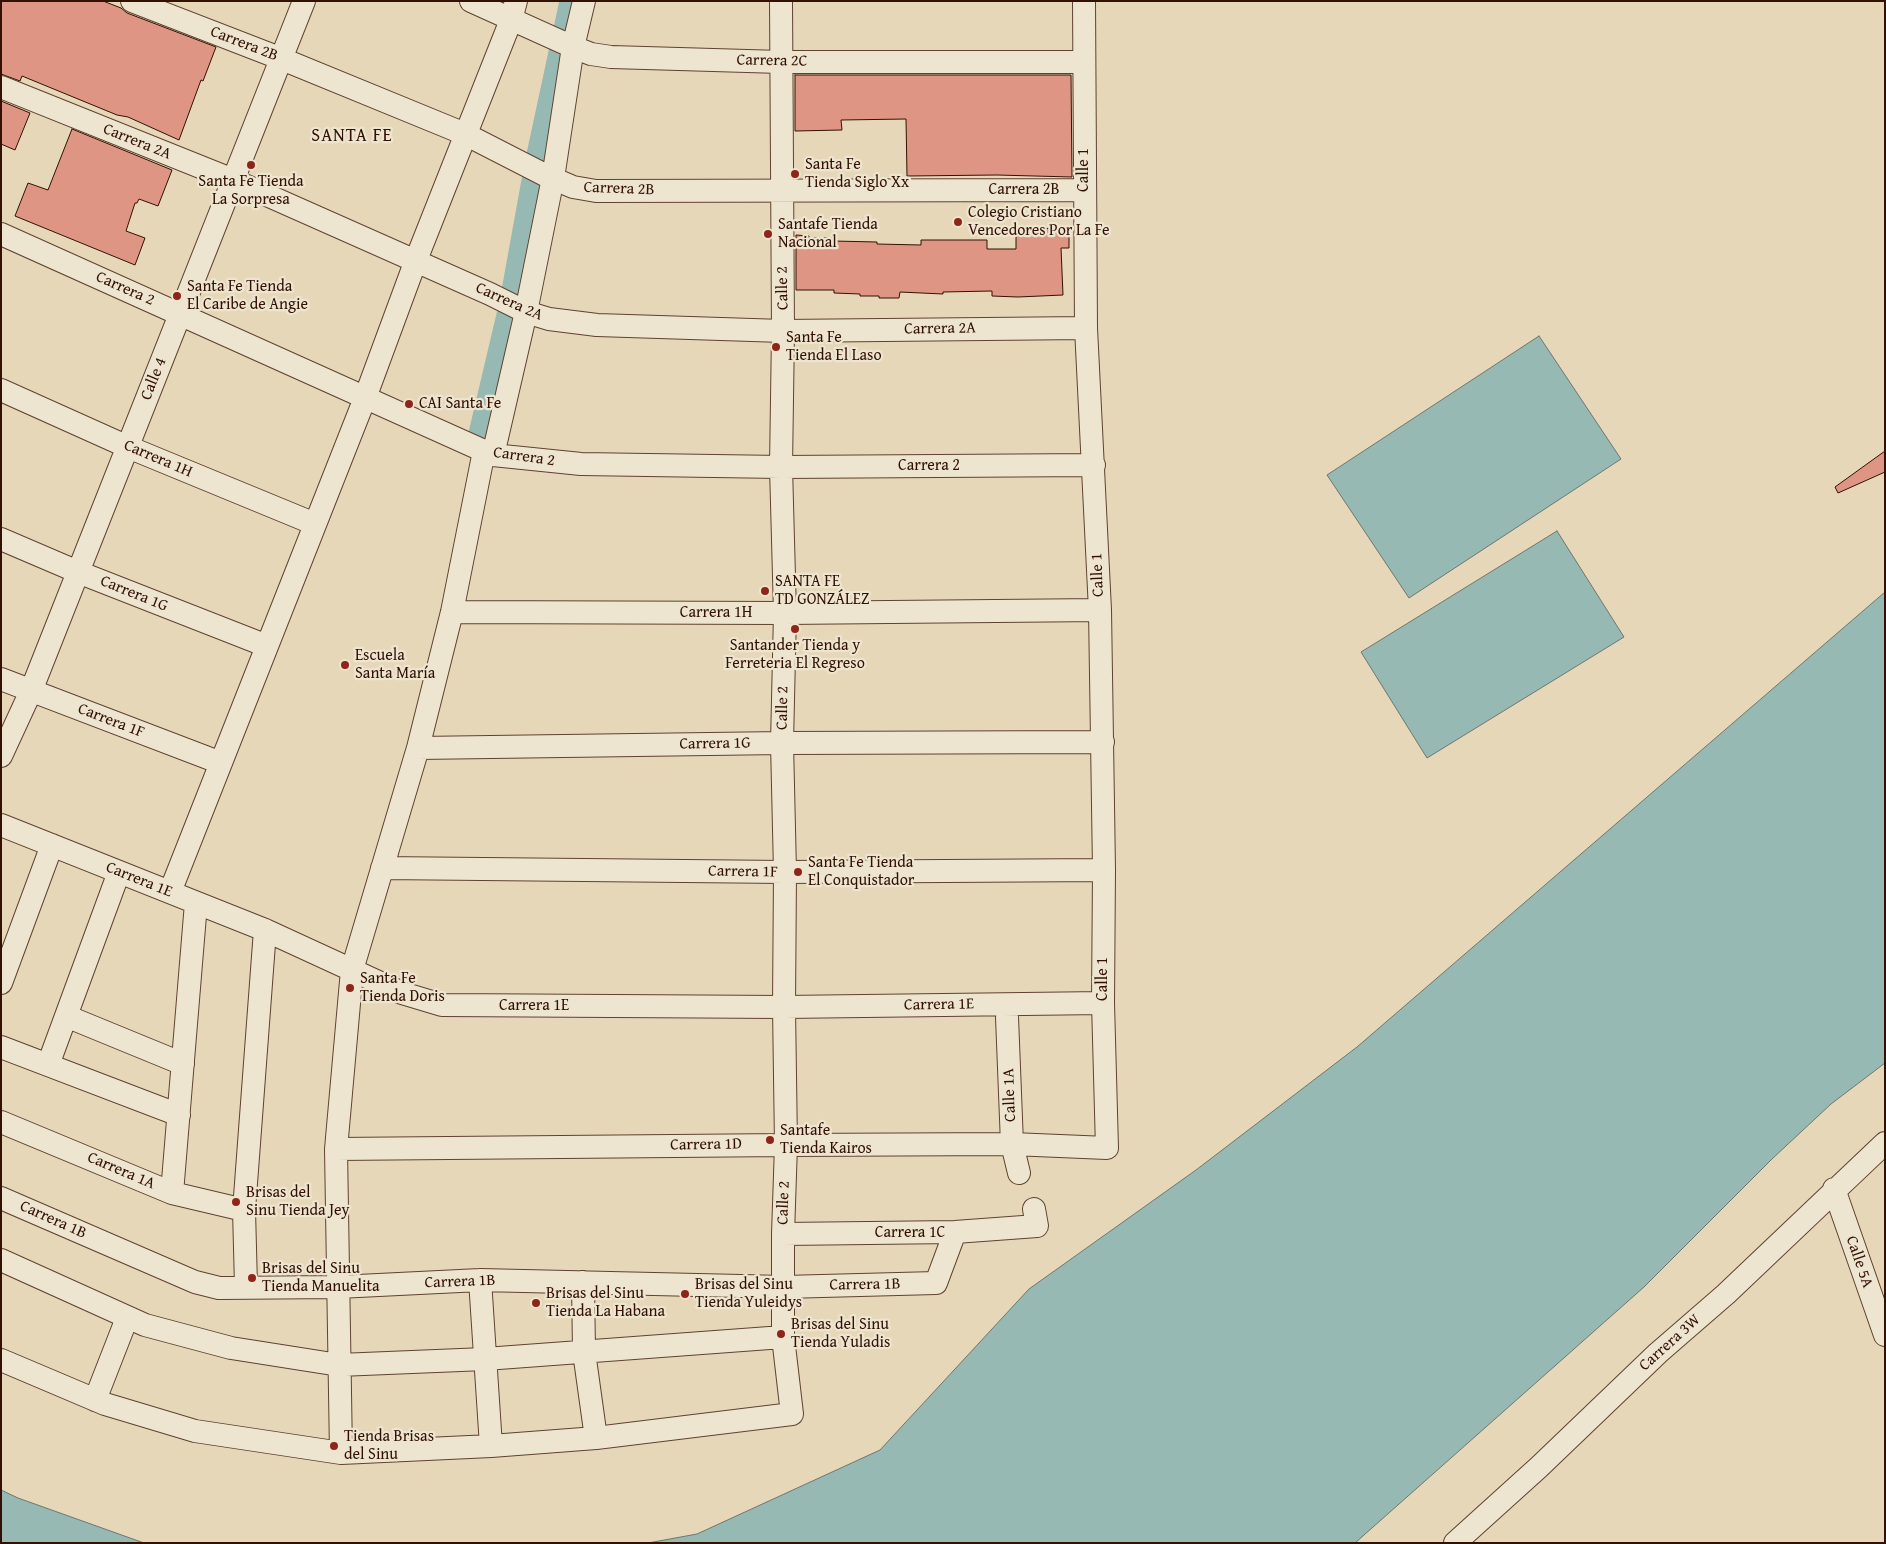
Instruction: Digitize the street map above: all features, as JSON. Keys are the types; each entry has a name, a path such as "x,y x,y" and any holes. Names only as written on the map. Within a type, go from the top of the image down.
{"street":[{"name":"Carrera 2B","path":"132,1 282,59 465,134 573,187 596,192 1084,190"},
{"name":"Calle 4","path":"1,756 31,691 304,1"},
{"name":"Carrera 2C","path":"471,1 514,10 534,28 570,46 591,54 611,57 781,62 1084,62"},
{"path":"341,1453 336,1149 352,970 418,748 452,612 483,450 522,310 549,176 570,46 584,1"},
{"name":"Calle 2","path":"596,1438 792,1414 783,1337 783,1234 786,1145 785,872 782,743 785,613 781,467 783,331 781,1"},
{"name":"Calle 1","path":"1084,1 1086,328 1100,610 1104,870 1103,1003 1107,1148"},
{"path":"170,892 365,398 416,260 514,10"},
{"name":"Carrera 2A","path":"1,87 233,180 416,260 522,310 549,320 597,325 783,331 1086,328"},
{"name":"Carrera 2","path":"1,234 181,313 483,450 581,464 781,467 1094,465"},
{"name":"Carrera 1H","path":"1,390 128,447 315,524"},
{"name":"Carrera 1G","path":"1,539 78,572 267,646"},
{"name":"Carrera 1H","path":"452,612 785,613 1100,610"},
{"name":"Carrera 1F","path":"1,679 221,763"},
{"name":"Carrera 1G","path":"418,748 782,743 1103,742"},
{"name":"Carrera 1E","path":"1,825 265,930 402,993 442,1005 784,1007 1103,1003"},
{"path":"1,983 52,845"},
{"name":"Carrera 1F","path":"382,868 785,872 1104,870"},
{"path":"48,1065 119,872"},
{"path":"172,1192 196,903"},
{"path":"246,1286 244,1210 265,930"},
{"path":"66,1016 183,1064"},
{"name":"Calle 1A","path":"1007,1017 1012,1144 1020,1173"},
{"path":"1,1046 179,1115"},
{"name":"Carrera 1A","path":"1,1122 172,1192 244,1210"},
{"name":"Carrera 3W","path":"1455,1543 1539,1467 1658,1353 1726,1294 1885,1143"},
{"name":"Carrera 1D","path":"336,1149 1012,1144 1107,1148"},
{"name":"Calle 5A","path":"1834,1190 1885,1335"},
{"name":"Carrera 1B","path":"1,1198 195,1282 219,1288 246,1286 338,1286 480,1280 784,1287 936,1283 955,1232"},
{"name":"Carrera 1C","path":"783,1234 955,1232 1036,1218"},
{"path":"1,1260 127,1318 201,1341 231,1348 339,1365 485,1359 783,1337"},
{"path":"480,1280 491,1446"},
{"path":"1,1360 95,1400 195,1431 341,1453 491,1446 596,1438 584,1352 583,1282"},
{"path":"95,1400 127,1318"}],"water":[{"path":"1539,336 1621,459 1409,598 1327,475"},
{"path":"1557,531 1624,637 1427,758 1361,652"},
{"path":"1885,592 1885,1063 1831,1104 1772,1159 1644,1287 1355,1543 648,1543 697,1534 880,1450 1029,1289 1196,1170 1357,1047"},
{"path":"1,1490 18,1498 144,1543 1,1543"}],"building":[{"path":"1,1 103,1 121,8 127,13 216,47 203,81 201,80 179,140 128,117 117,115 22,76 20,81 1,74"},
{"path":"795,75 1071,75 1072,177 997,175 907,176 906,119 841,120 842,130 795,131"},
{"path":"1,101 30,113 15,150 1,144"},
{"path":"72,129 172,170 158,206 139,199 135,203 126,231 145,238 135,265 15,216 28,183 48,190"},
{"path":"1069,228 1069,248 1061,248 1063,295 1018,297 992,296 992,291 943,292 943,294 900,292 899,298 879,298 879,296 834,293 834,290 796,290 796,235 809,236 809,238 833,238 833,241 877,242 877,244 921,245 921,240 987,240 987,249 1016,249 1016,229"},
{"path":"1885,451 1885,472 1838,493 1835,487"}],"waterway":[{"path":"476,442 509,302 534,164 569,1"}],"place":[{"name":"Santa Fe Tienda La Sorpresa","path":"251,165"},
{"name":"Santa Fe Tienda Siglo Xx","path":"795,174"},
{"name":"Colegio Cristiano Vencedores Por La Fe","path":"958,222"},
{"name":"Santafe Tienda Nacional","path":"768,234"},
{"name":"Santa Fe Tienda El Caribe de Angie","path":"177,296"},
{"name":"Santa Fe Tienda El Laso","path":"776,347"},
{"name":"CAI Santa Fe","path":"409,404"},
{"name":"SANTA FE TD GONZÁLEZ","path":"765,591"},
{"name":"Santander Tienda y Ferreteria El Regreso","path":"795,629"},
{"name":"Escuela Santa María","path":"345,665"},
{"name":"Santa Fe Tienda El Conquistador","path":"798,872"},
{"name":"Santa Fe Tienda Doris","path":"350,988"},
{"name":"Santafe Tienda Kairos","path":"770,1140"},
{"name":"Brisas del Sinu Tienda Jey","path":"236,1202"},
{"name":"Brisas del Sinu Tienda Manuelita","path":"252,1278"},
{"name":"Brisas del Sinu Tienda Yuleidys","path":"685,1294"},
{"name":"Brisas del Sinu Tienda La Habana","path":"536,1303"},
{"name":"Brisas del Sinu Tienda Yuladis","path":"781,1334"},
{"name":"Tienda Brisas del Sinu","path":"334,1446"}],"district":[{"name":"SANTA FE","path":"352,136"}]}
